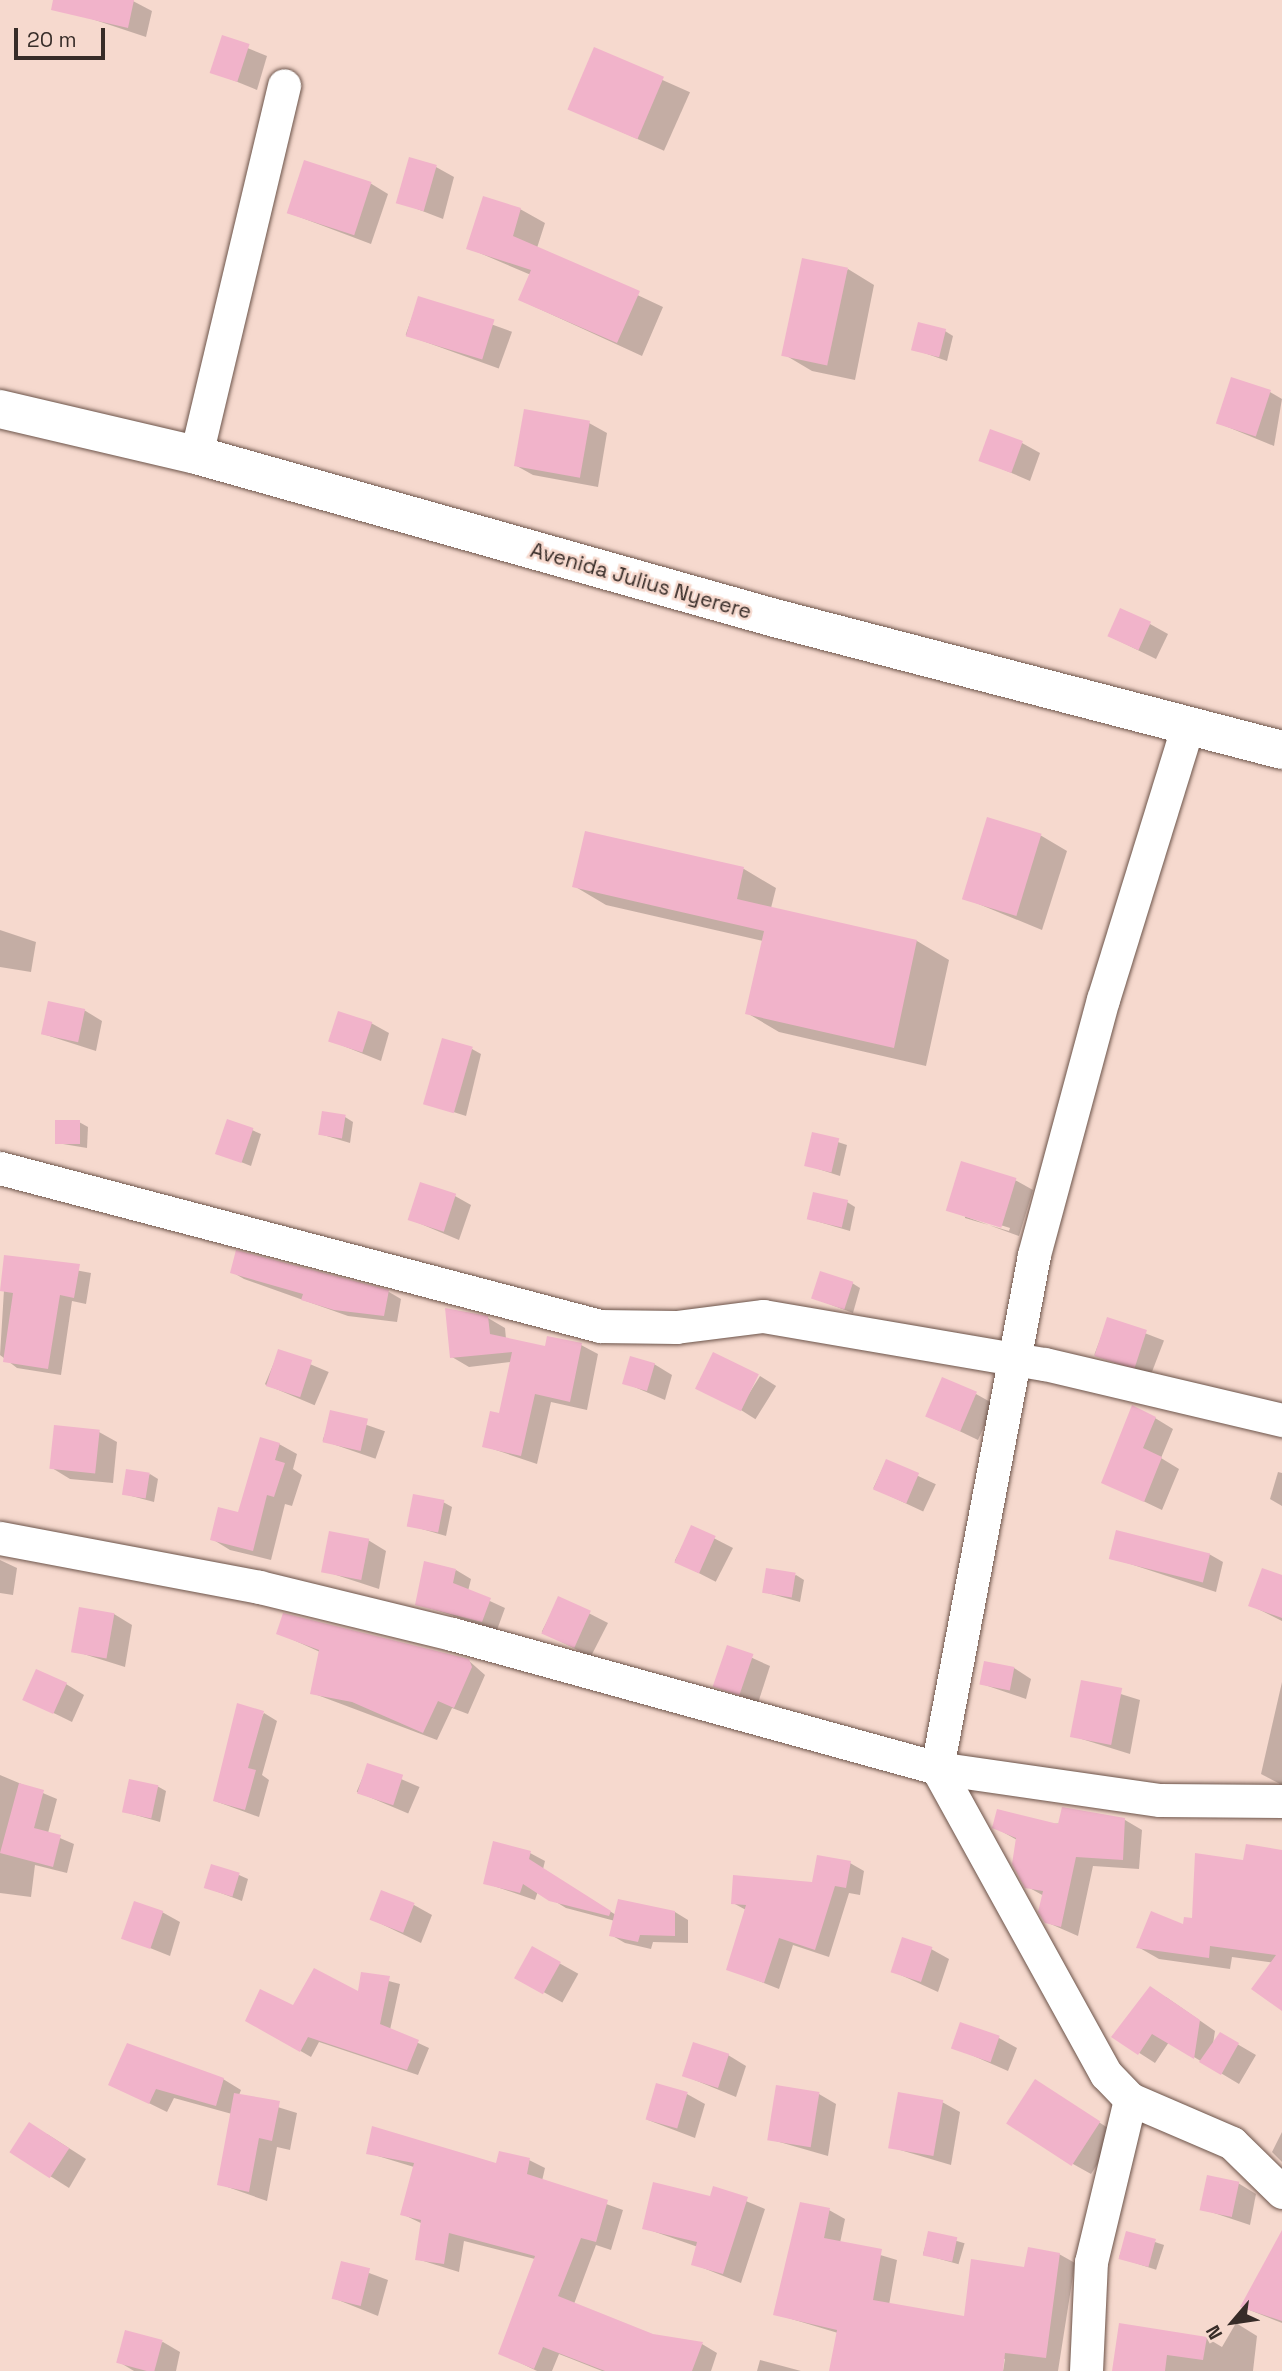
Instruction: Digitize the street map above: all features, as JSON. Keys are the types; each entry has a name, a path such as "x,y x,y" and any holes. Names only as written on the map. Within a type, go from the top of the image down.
{"street":[{"path":"196,455 284,85"},
{"name":"Avenida Julius Nyerere","path":"0,409 196,455 758,614 1282,750"},
{"path":"1188,725 1103,999 1010,1357 937,1768 1084,2041 1130,2099 1232,2143 1282,2192"},
{"path":"0,1168 600,1326 676,1327 763,1316 1010,1357 1282,1420"},
{"path":"0,1538 362,1612 937,1768 1160,1800 1282,1801"},
{"path":"1086,2371 1091,2262 1130,2099"}],"building":[{"path":"53,0 134,0 128,28 51,10"},
{"path":"222,35 250,44 237,82 210,73"},
{"path":"594,47 664,77 637,139 567,110"},
{"path":"409,157 437,165 424,211 396,203"},
{"path":"304,160 372,182 354,235 287,213"},
{"path":"483,196 521,208 513,236 640,291 617,343 518,300 531,270 466,249"},
{"path":"802,258 848,268 827,366 781,356"},
{"path":"418,296 495,319 482,360 406,336"},
{"path":"918,322 946,329 939,357 911,350"},
{"path":"1231,377 1271,390 1256,437 1216,424"},
{"path":"524,409 590,421 580,478 514,466"},
{"path":"990,429 1023,441 1011,473 978,461"},
{"path":"1120,608 1151,622 1138,650 1107,636"},
{"path":"987,817 1042,834 1016,916 962,899"},
{"path":"585,831 744,867 737,899 917,940 894,1048 745,1014 764,931 572,887"},
{"path":"48,1001 85,1009 78,1042 41,1034"},
{"path":"338,1011 372,1022 362,1053 328,1041"},
{"path":"442,1038 473,1047 454,1113 423,1104"},
{"path":"322,1111 346,1115 342,1138 318,1135"},
{"path":"227,1119 253,1128 241,1163 215,1154"},
{"path":"55,1120 80,1120 80,1144 55,1144"},
{"path":"812,1132 839,1138 831,1172 804,1166"},
{"path":"961,1161 1016,1178 1001,1228 946,1211"},
{"path":"420,1182 456,1194 444,1232 408,1220"},
{"path":"813,1192 848,1200 842,1227 807,1219"},
{"path":"236,1250 389,1290 384,1316 334,1310 301,1300 303,1294 230,1273"},
{"path":"4,1255 80,1264 74,1298 60,1295 48,1369 3,1362 13,1293 0,1291"},
{"path":"820,1271 853,1282 844,1309 811,1299"},
{"path":"445,1308 488,1316 490,1334 545,1346 547,1336 582,1343 570,1402 535,1394 521,1456 482,1447 490,1411 499,1413 512,1352 450,1358"},
{"path":"1107,1317 1147,1330 1134,1369 1094,1356"},
{"path":"278,1349 312,1360 300,1397 266,1386"},
{"path":"713,1352 759,1374 741,1411 695,1389"},
{"path":"630,1356 655,1363 647,1391 622,1384"},
{"path":"942,1377 977,1392 960,1431 925,1417"},
{"path":"1132,1405 1156,1417 1143,1448 1162,1457 1144,1502 1101,1483"},
{"path":"330,1410 368,1419 361,1451 323,1442"},
{"path":"54,1425 100,1430 95,1474 49,1469"},
{"path":"260,1437 280,1443 275,1460 285,1463 274,1497 267,1495 253,1551 210,1540 218,1507 238,1512"},
{"path":"886,1459 919,1473 906,1503 873,1489"},
{"path":"126,1469 150,1473 146,1498 122,1495"},
{"path":"413,1494 444,1500 438,1532 407,1526"},
{"path":"691,1525 716,1536 699,1573 674,1562"},
{"path":"1116,1530 1210,1553 1203,1583 1109,1559"},
{"path":"329,1531 369,1539 361,1580 321,1572"},
{"path":"424,1561 456,1569 453,1583 491,1598 482,1622 415,1605"},
{"path":"766,1568 796,1573 792,1597 762,1593"},
{"path":"1262,1568 1282,1575 1282,1618 1248,1606"},
{"path":"558,1596 591,1611 574,1648 541,1633"},
{"path":"79,1607 114,1613 106,1659 71,1652"},
{"path":"283,1613 469,1659 472,1667 454,1708 438,1701 423,1733 352,1702 310,1694 319,1650 276,1634"},
{"path":"727,1645 753,1654 739,1696 713,1687"},
{"path":"984,1661 1014,1667 1010,1690 979,1685"},
{"path":"36,1669 67,1683 53,1714 22,1700"},
{"path":"1081,1680 1122,1688 1111,1745 1070,1737"},
{"path":"237,1703 264,1711 248,1768 256,1770 245,1810 213,1801"},
{"path":"367,1763 403,1775 393,1805 357,1793"},
{"path":"129,1779 158,1785 151,1818 122,1812"},
{"path":"19,1783 44,1790 34,1828 61,1835 53,1867 0,1853"},
{"path":"1062,1807 1125,1818 1123,1860 1076,1857 1061,1927 1045,1923 1038,1912 1043,1891 1025,1888 1012,1864 1016,1838 992,1828 997,1809 1058,1824"},
{"path":"493,1841 531,1851 529,1859 611,1911 609,1916 549,1901 523,1884 520,1893 483,1884"},
{"path":"1246,1844 1282,1850 1282,2011 1251,1989 1276,1955 1210,1946 1209,1958 1136,1948 1151,1911 1183,1924 1184,1917 1192,1918 1195,1853 1243,1860"},
{"path":"817,1855 851,1861 846,1888 835,1886 815,1950 779,1938 764,1983 726,1970 746,1905 731,1904 733,1875 812,1882"},
{"path":"211,1864 240,1873 232,1897 204,1888"},
{"path":"381,1890 415,1903 403,1933 370,1920"},
{"path":"618,1899 675,1911 675,1936 640,1935 638,1942 609,1936"},
{"path":"134,1901 163,1911 150,1949 121,1939"},
{"path":"902,1937 932,1947 921,1982 891,1972"},
{"path":"532,1946 561,1962 543,1994 514,1978"},
{"path":"314,1968 358,1991 361,1972 390,1976 380,2024 419,2040 407,2070 308,2037 300,2052 245,2021 260,1989 293,2005"},
{"path":"1150,1986 1200,2020 1194,2059 1152,2034 1138,2055 1111,2037"},
{"path":"960,2022 1000,2036 991,2062 951,2048"},
{"path":"1220,2032 1239,2043 1221,2075 1199,2062"},
{"path":"693,2042 729,2054 718,2088 682,2076"},
{"path":"127,2043 224,2078 216,2106 156,2089 149,2104 108,2085"},
{"path":"1035,2079 1100,2121 1072,2166 1006,2123"},
{"path":"656,2083 688,2092 677,2129 646,2120"},
{"path":"776,2085 819,2092 811,2147 767,2140"},
{"path":"898,2092 943,2100 933,2156 888,2148"},
{"path":"234,2093 280,2101 272,2141 259,2138 249,2192 217,2185"},
{"path":"29,2122 69,2148 50,2178 9,2152"},
{"path":"372,2126 496,2163 499,2151 530,2158 527,2174 608,2200 596,2242 581,2238 558,2296 653,2334 703,2342 692,2371 605,2371 543,2347 534,2369 498,2354 535,2256 449,2233 444,2264 415,2260 421,2220 400,2215 414,2163 366,2154"},
{"path":"1207,2175 1239,2182 1232,2217 1200,2210"},
{"path":"653,2182 710,2196 713,2186 748,2197 723,2274 691,2265 697,2242 642,2229"},
{"path":"800,2202 830,2208 824,2238 882,2249 873,2300 964,2316 971,2259 1024,2267 1028,2247 1060,2253 1046,2358 1005,2353 1003,2371 829,2371 837,2330 773,2315"},
{"path":"1282,2230 1282,2321 1240,2307"},
{"path":"928,2231 957,2237 952,2262 923,2255"},
{"path":"1126,2231 1156,2239 1148,2267 1118,2259"},
{"path":"341,2261 370,2268 361,2306 332,2299"},
{"path":"1119,2323 1207,2337 1203,2360 1167,2355 1165,2371 1112,2371"},
{"path":"125,2330 163,2340 154,2371 116,2363"}]}
